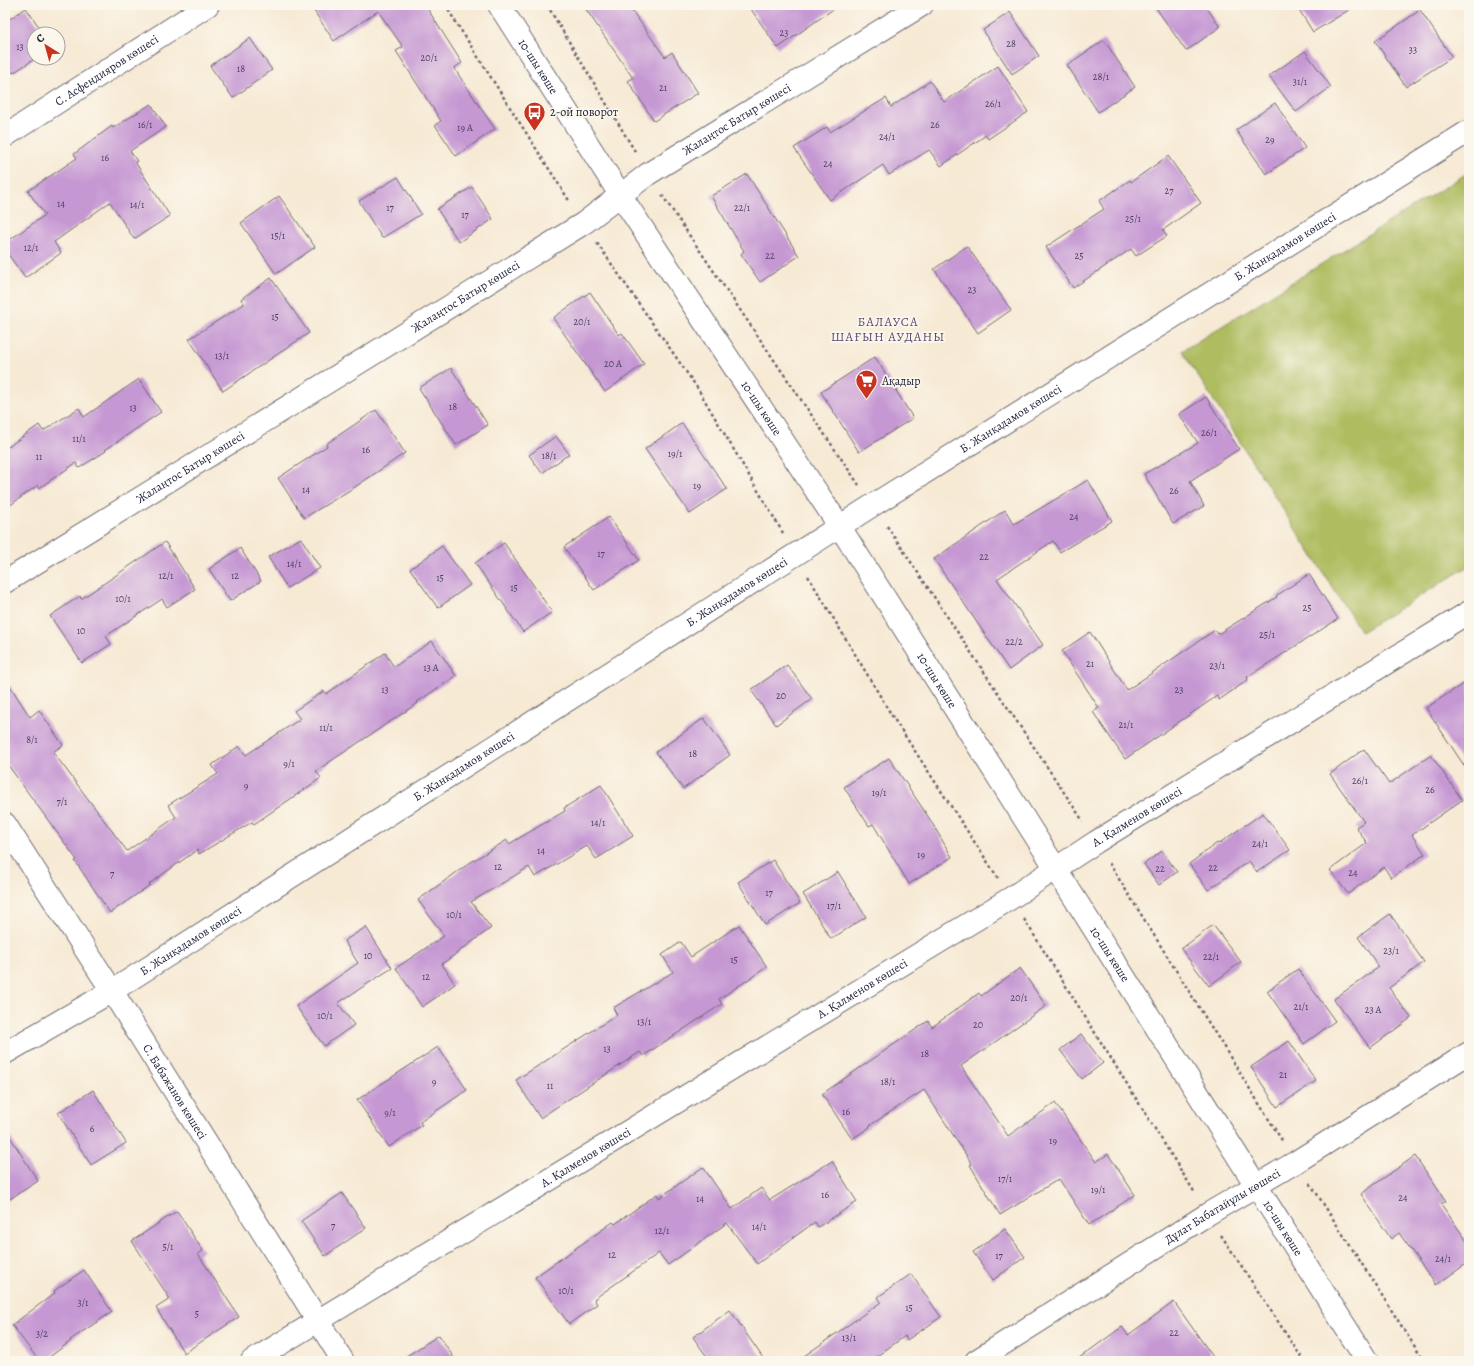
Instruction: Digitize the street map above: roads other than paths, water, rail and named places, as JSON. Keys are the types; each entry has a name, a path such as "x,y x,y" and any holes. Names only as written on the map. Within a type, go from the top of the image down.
{"street":[{"name":"С. Асфендияров көшесі","path":"5,136 208,5"},
{"name":"10-шы көше","path":"499,5 621,196 840,527 1367,1361"},
{"name":"Жалаңтос Батыр көшесі","path":"5,582 584,223 648,174 922,5"},
{"name":"Б. Жанқадамов көшесі","path":"5,1054 112,992 796,556 873,505 1469,131"},
{"name":"А. Қалменов көшесі","path":"252,1361 1011,898 1096,842 1469,612"},
{"name":"С. Бабажанов көшесі","path":"5,824 343,1361"},
{"name":"Дұлат Бабатайұлы көшесі","path":"976,1361 1208,1214 1296,1162 1469,1053"}],"place":[{"name":"2-ой поворот","path":"535,132"},
{"name":"Ақадыр","path":"866,400"}],"district":[{"name":"БАЛАУСА ШАҒЫН АУДАНЫ","path":"888,328"}]}
